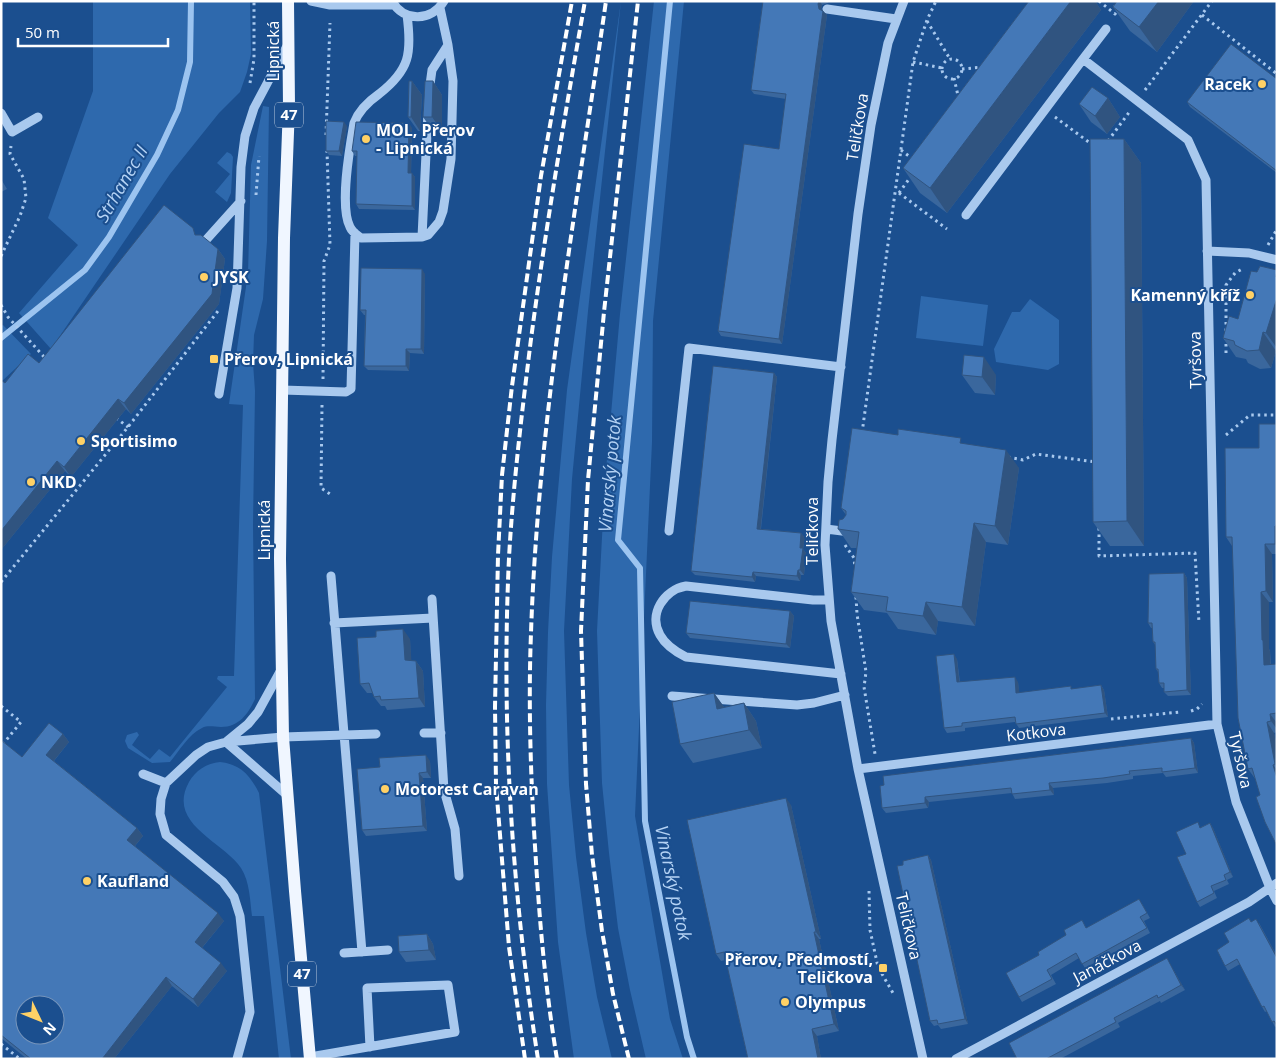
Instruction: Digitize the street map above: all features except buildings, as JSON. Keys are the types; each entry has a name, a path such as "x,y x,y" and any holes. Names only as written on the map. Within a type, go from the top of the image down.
{"main road":[{"name":"Lipnická","path":"288,1 290,42 284,238 280,559 283,737 310,1058"}],"street":[{"path":"311,1 330,5 392,3 407,15 421,17 434,12 442,4"},
{"name":"Teličkova","path":"904,1 896,19 882,65 871,124 858,214 828,482 826,529 831,622 858,769 923,1059"},
{"path":"407,15 409,48 404,67 393,83 369,102 354,122 347,169 346,210 350,228 362,238 422,237 428,235 439,222 443,211 451,159 453,82 442,4"},
{"path":"828,9 896,19"},
{"path":"966,215 1106,29"},
{"path":"219,394 237,288 242,151 254,108 290,42"},
{"path":"422,237 429,80 432,70 448,46"},
{"name":"Tyršova","path":"1083,59 1188,140 1206,180 1217,724 1236,802 1273,886 1277,901"},
{"path":"1,113 12,132 38,117"},
{"path":"206,240 241,201"},
{"path":"282,390 346,392 351,389 356,233"},
{"path":"1207,250 1249,253 1277,260"},
{"path":"669,531 689,348 841,367"},
{"path":"826,529 849,532"},
{"path":"331,576 362,952"},
{"path":"829,600 813,600 686,586 673,590 662,600 657,612 656,624 659,634 668,646 686,657 841,674"},
{"path":"432,599 444,790 456,829 459,876"},
{"path":"334,623 433,618"},
{"path":"226,742 248,724 258,712 282,668"},
{"path":"672,696 797,705 814,703 845,695"},
{"name":"Kotkova","path":"858,769 1217,724"},
{"path":"424,733 441,732"},
{"path":"237,1059 250,1012 240,916 234,897 223,882 166,835 160,814 161,799 166,783 196,755 208,747 226,742 283,737 376,734"},
{"path":"226,742 287,795"},
{"path":"143,774 166,783"},
{"name":"Janáčkova","path":"956,1059 1249,902 1273,886"},
{"path":"344,953 388,950"},
{"path":"310,1058 455,1032 448,985 367,988 370,1047"}],"path":[{"path":"249,85 254,59 254,1"},
{"path":"862,436 913,62 927,20 936,1"},
{"path":"1099,1 1115,14 1120,8"},
{"path":"1106,143 1212,1"},
{"path":"1202,15 1277,74"},
{"path":"927,20 950,59 959,62 962,69 959,75 954,78 945,76 942,68 944,63 950,59"},
{"path":"326,135 330,23"},
{"path":"913,62 942,68"},
{"path":"962,69 986,67"},
{"path":"954,78 959,102"},
{"path":"1045,110 1101,150"},
{"path":"10,154 12,132"},
{"path":"323,382 324,261 330,245 327,145"},
{"path":"1,256 20,216 26,198 24,179 5,147"},
{"path":"900,150 920,165"},
{"path":"899,193 915,172"},
{"path":"895,189 946,229"},
{"path":"1226,361 1226,285 1240,269 1251,267"},
{"path":"1,305 8,317 52,365"},
{"path":"1,582 128,427 220,309"},
{"path":"322,399 321,488 333,496"},
{"path":"1226,426 1226,435 1250,415 1277,415"},
{"path":"114,416 128,427"},
{"path":"1004,457 1022,460 1036,454 1098,462"},
{"path":"1099,528 1099,556 1195,553 1199,632"},
{"path":"849,532 843,544 854,558 855,576"},
{"path":"856,595 866,672 864,688 877,766"},
{"path":"1111,719 1193,711 1202,702"},
{"path":"1,706 21,722 3,745"},
{"path":"1,1044 20,1059"}],"shaded area":[{"path":"93,1 250,1 251,54 240,92 219,113 170,174 51,349 19,313 78,245 48,218 93,91"},
{"path":"621,1 572,479 564,631 569,785 576,857 597,997 612,1059 574,1059 558,942 547,784 546,705 548,632 552,557 567,390"},
{"path":"654,1 684,1 653,321 652,442 635,816 670,1019 683,1059 646,1059 630,990 618,928 602,783 597,631 605,481 620,314"},
{"path":"263,106 269,107 267,241 263,299 254,335 253,363 255,391 253,525 255,699 249,710 238,722 221,727 209,726 202,728 189,738 170,762 152,763 128,748 125,741 127,735 137,732 139,735 132,745 150,759 159,749 170,757 227,687 217,679 218,676 234,676 243,405 229,404 248,273 251,165"},
{"path":"227,152 233,157 231,193 227,202 215,192 230,174 217,163"},
{"path":"921,296 988,305 983,346 916,338"},
{"path":"1030,299 1059,320 1059,364 1048,370 996,362 994,349 1012,312 1020,312"},
{"path":"3,325 31,354 1,382 1,326"},
{"path":"220,762 239,768 252,781 259,793 291,1059 279,1059 264,916 252,916 248,885 241,868 233,858 200,831 191,821 185,809 184,797 189,782 198,771 206,766"}],"waterway":[{"name":"Strhanec II","path":"1,338 85,270 109,237 157,155 178,110 190,62 191,1"},
{"name":"Vinarský potok","path":"670,1 618,540 640,568 645,821 687,1037 694,1059"}],"railway":[{"path":"525,1059 509,947 496,785 495,707 498,555 502,475 512,386 541,176 572,1"},
{"path":"538,1059 521,934 511,809 507,683 509,558 515,476 531,339 556,170 585,1"},
{"path":"557,1059 539,911 534,833 530,719 531,633 541,475 550,395 606,1"},
{"path":"629,1059 613,994 592,855 586,784 581,631 588,480 604,312 638,1"}],"place":[{"name":"Racek","path":"1262,84"},
{"name":"MOL, Přerov - Lipnická","path":"366,139"},
{"name":"JYSK","path":"204,277"},
{"name":"Kamenný kříž","path":"1250,295"},
{"name":"Přerov, Lipnická","path":"214,359"},
{"name":"Sportisimo","path":"81,441"},
{"name":"NKD","path":"31,482"},
{"name":"Motorest Caravan","path":"385,789"},
{"name":"Kaufland","path":"87,881"},
{"name":"Přerov, Předmostí, Teličkova","path":"883,968"},
{"name":"Olympus","path":"785,1002"}]}
